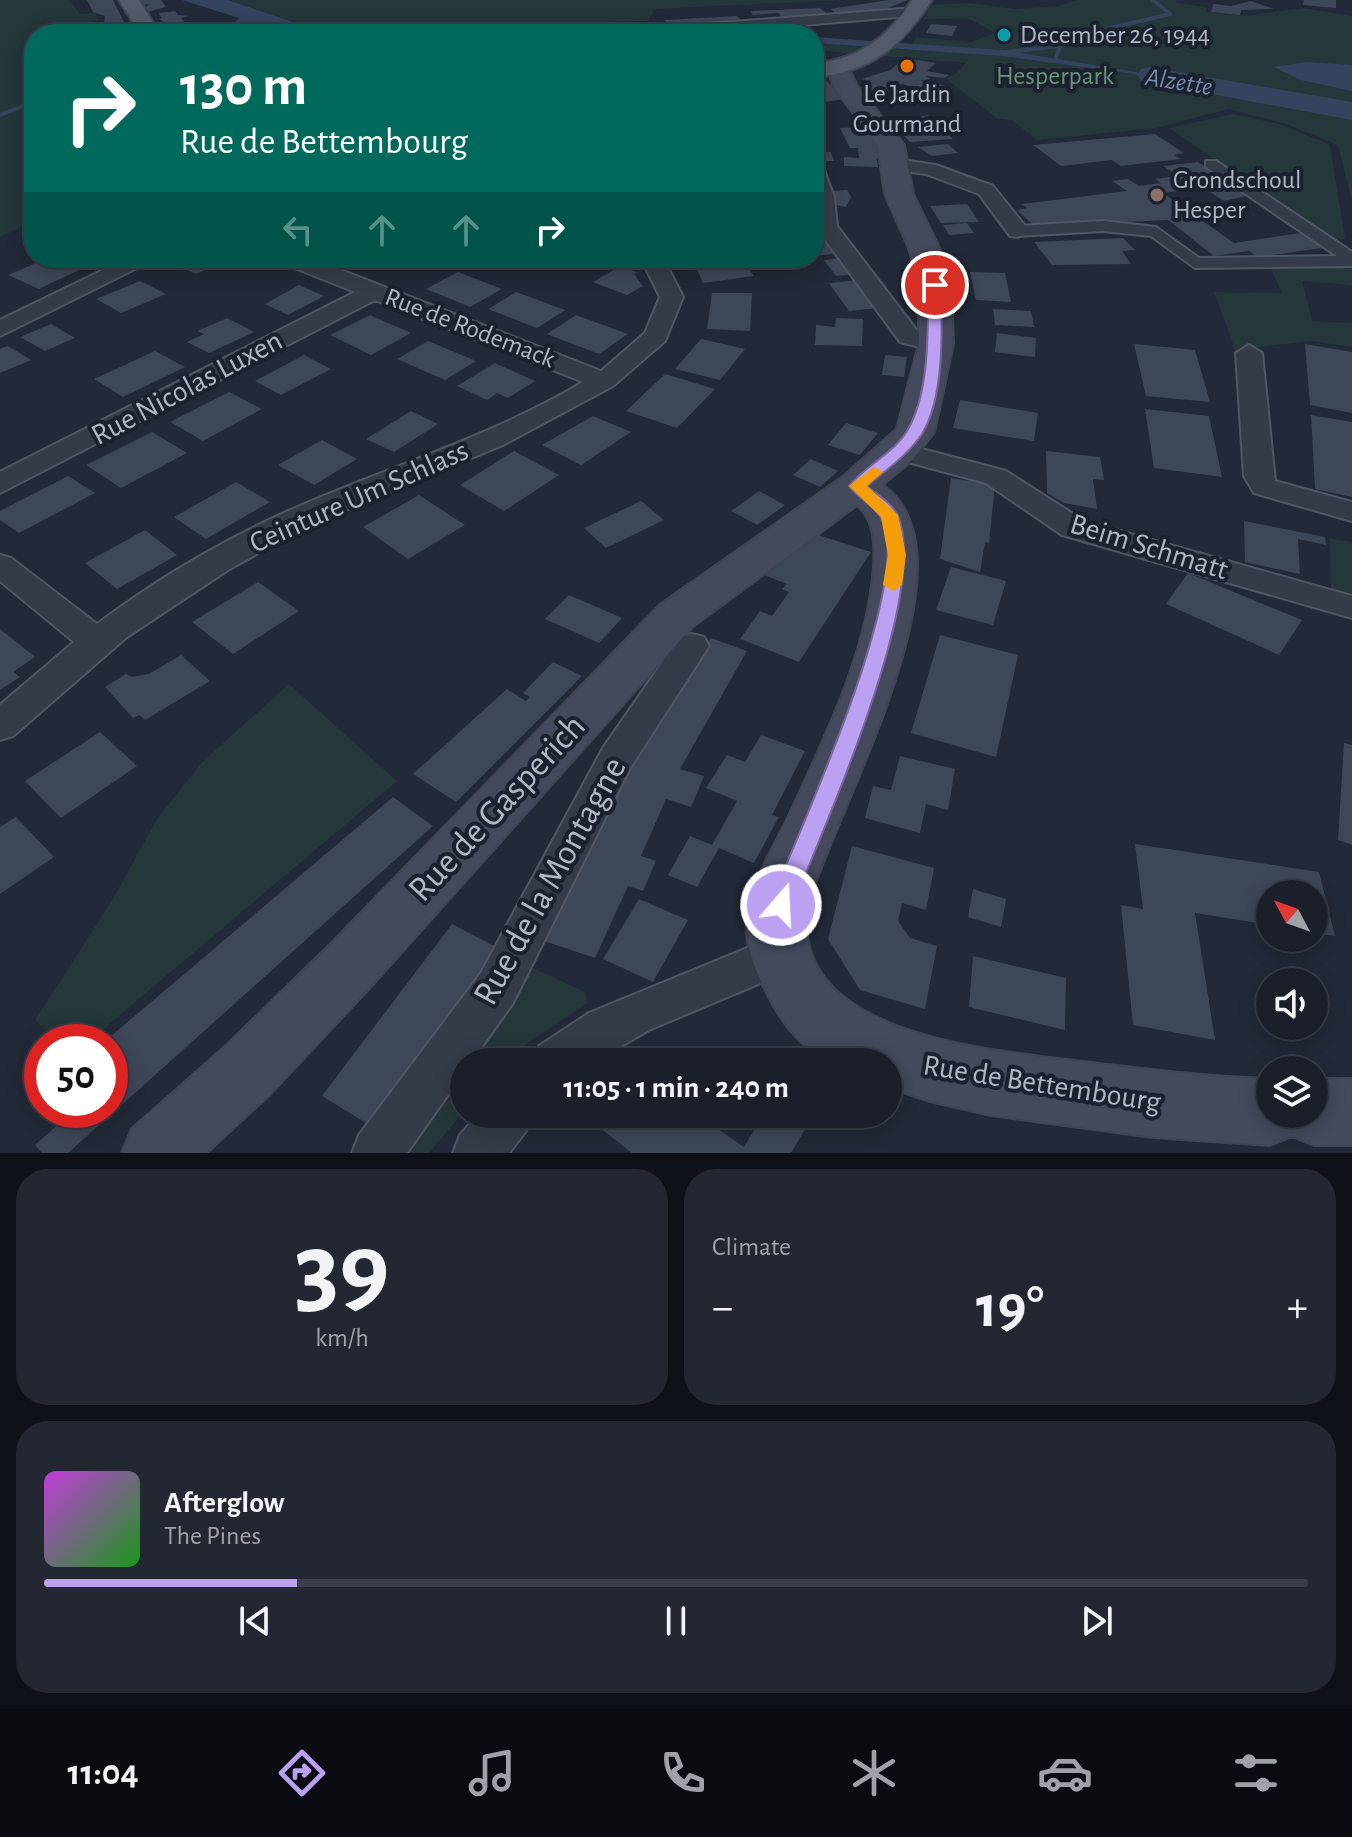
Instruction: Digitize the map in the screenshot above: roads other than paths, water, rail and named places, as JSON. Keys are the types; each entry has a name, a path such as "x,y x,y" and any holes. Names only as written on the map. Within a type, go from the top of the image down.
{"main road":[{"path":"129,0 144,24"},
{"path":"824,70 854,66 873,53 915,10"},
{"path":"839,70 846,87 891,145 899,194 924,248 935,285 936,344 924,406 915,432 878,469"},
{"name":"Rue de Bettembourg","path":"878,469 897,555 891,597 873,672 848,742 785,887 776,923 779,955 807,1004 842,1034 896,1060 995,1083 1123,1100 1256,1111"},
{"name":"Rue de Gasperich","path":"156,1153 248,1070 352,964 676,616 878,469"},
{"path":"1328,1112 1352,1112"}],"street":[{"path":"756,24 915,10"},
{"path":"1211,164 1352,260"},
{"path":"895,165 929,169 986,190 1018,231 1103,226 1156,232 1195,263 1352,260"},
{"path":"824,197 826,227 909,337 936,344"},
{"path":"0,329 125,268"},
{"name":"Rue de Rodemack","path":"315,268 604,381"},
{"name":"Ceinture Um Schlass","path":"0,726 97,642 176,587 262,536 342,499 532,422 604,381 640,354 662,328 673,304 671,282 660,268"},
{"name":"Rue Nicolas Luxen","path":"0,484 374,291"},
{"path":"1249,353 1258,476 1264,487 1352,512"},
{"name":"Beim Schmatt","path":"878,469 996,477 1073,528 1333,601"},
{"path":"0,565 97,642"},
{"name":"Rue de la Montagne","path":"377,1153 497,988 616,759 692,646"},
{"path":"575,1048 635,1017 779,955"},
{"path":"478,1153 498,1128"}],"water":[{"path":"182,0 228,0 299,24 233,24 239,18"},
{"name":"Alzette","path":"824,38 1003,50 1221,86 1003,56 824,44"},
{"path":"1306,62 1352,65 1352,91 1301,80 1274,67"}],"waterway":[{"path":"1081,35 1170,14 1153,0"},
{"path":"239,24 245,22"},
{"path":"1060,46 1074,38"},
{"path":"1007,52 1060,46"},
{"path":"1055,61 1060,46"},
{"name":"Alzette","path":"1150,75 1352,111"},
{"path":"0,115 24,106"}],"place":[{"name":"December 26, 1944","path":"1004,35"},
{"name":"Le Jardin Gourmand","path":"907,66"},
{"name":"Grondschoul Hesper","path":"1157,195"}],"park label":[{"name":"Hesperpark","path":"1055,76"}]}
